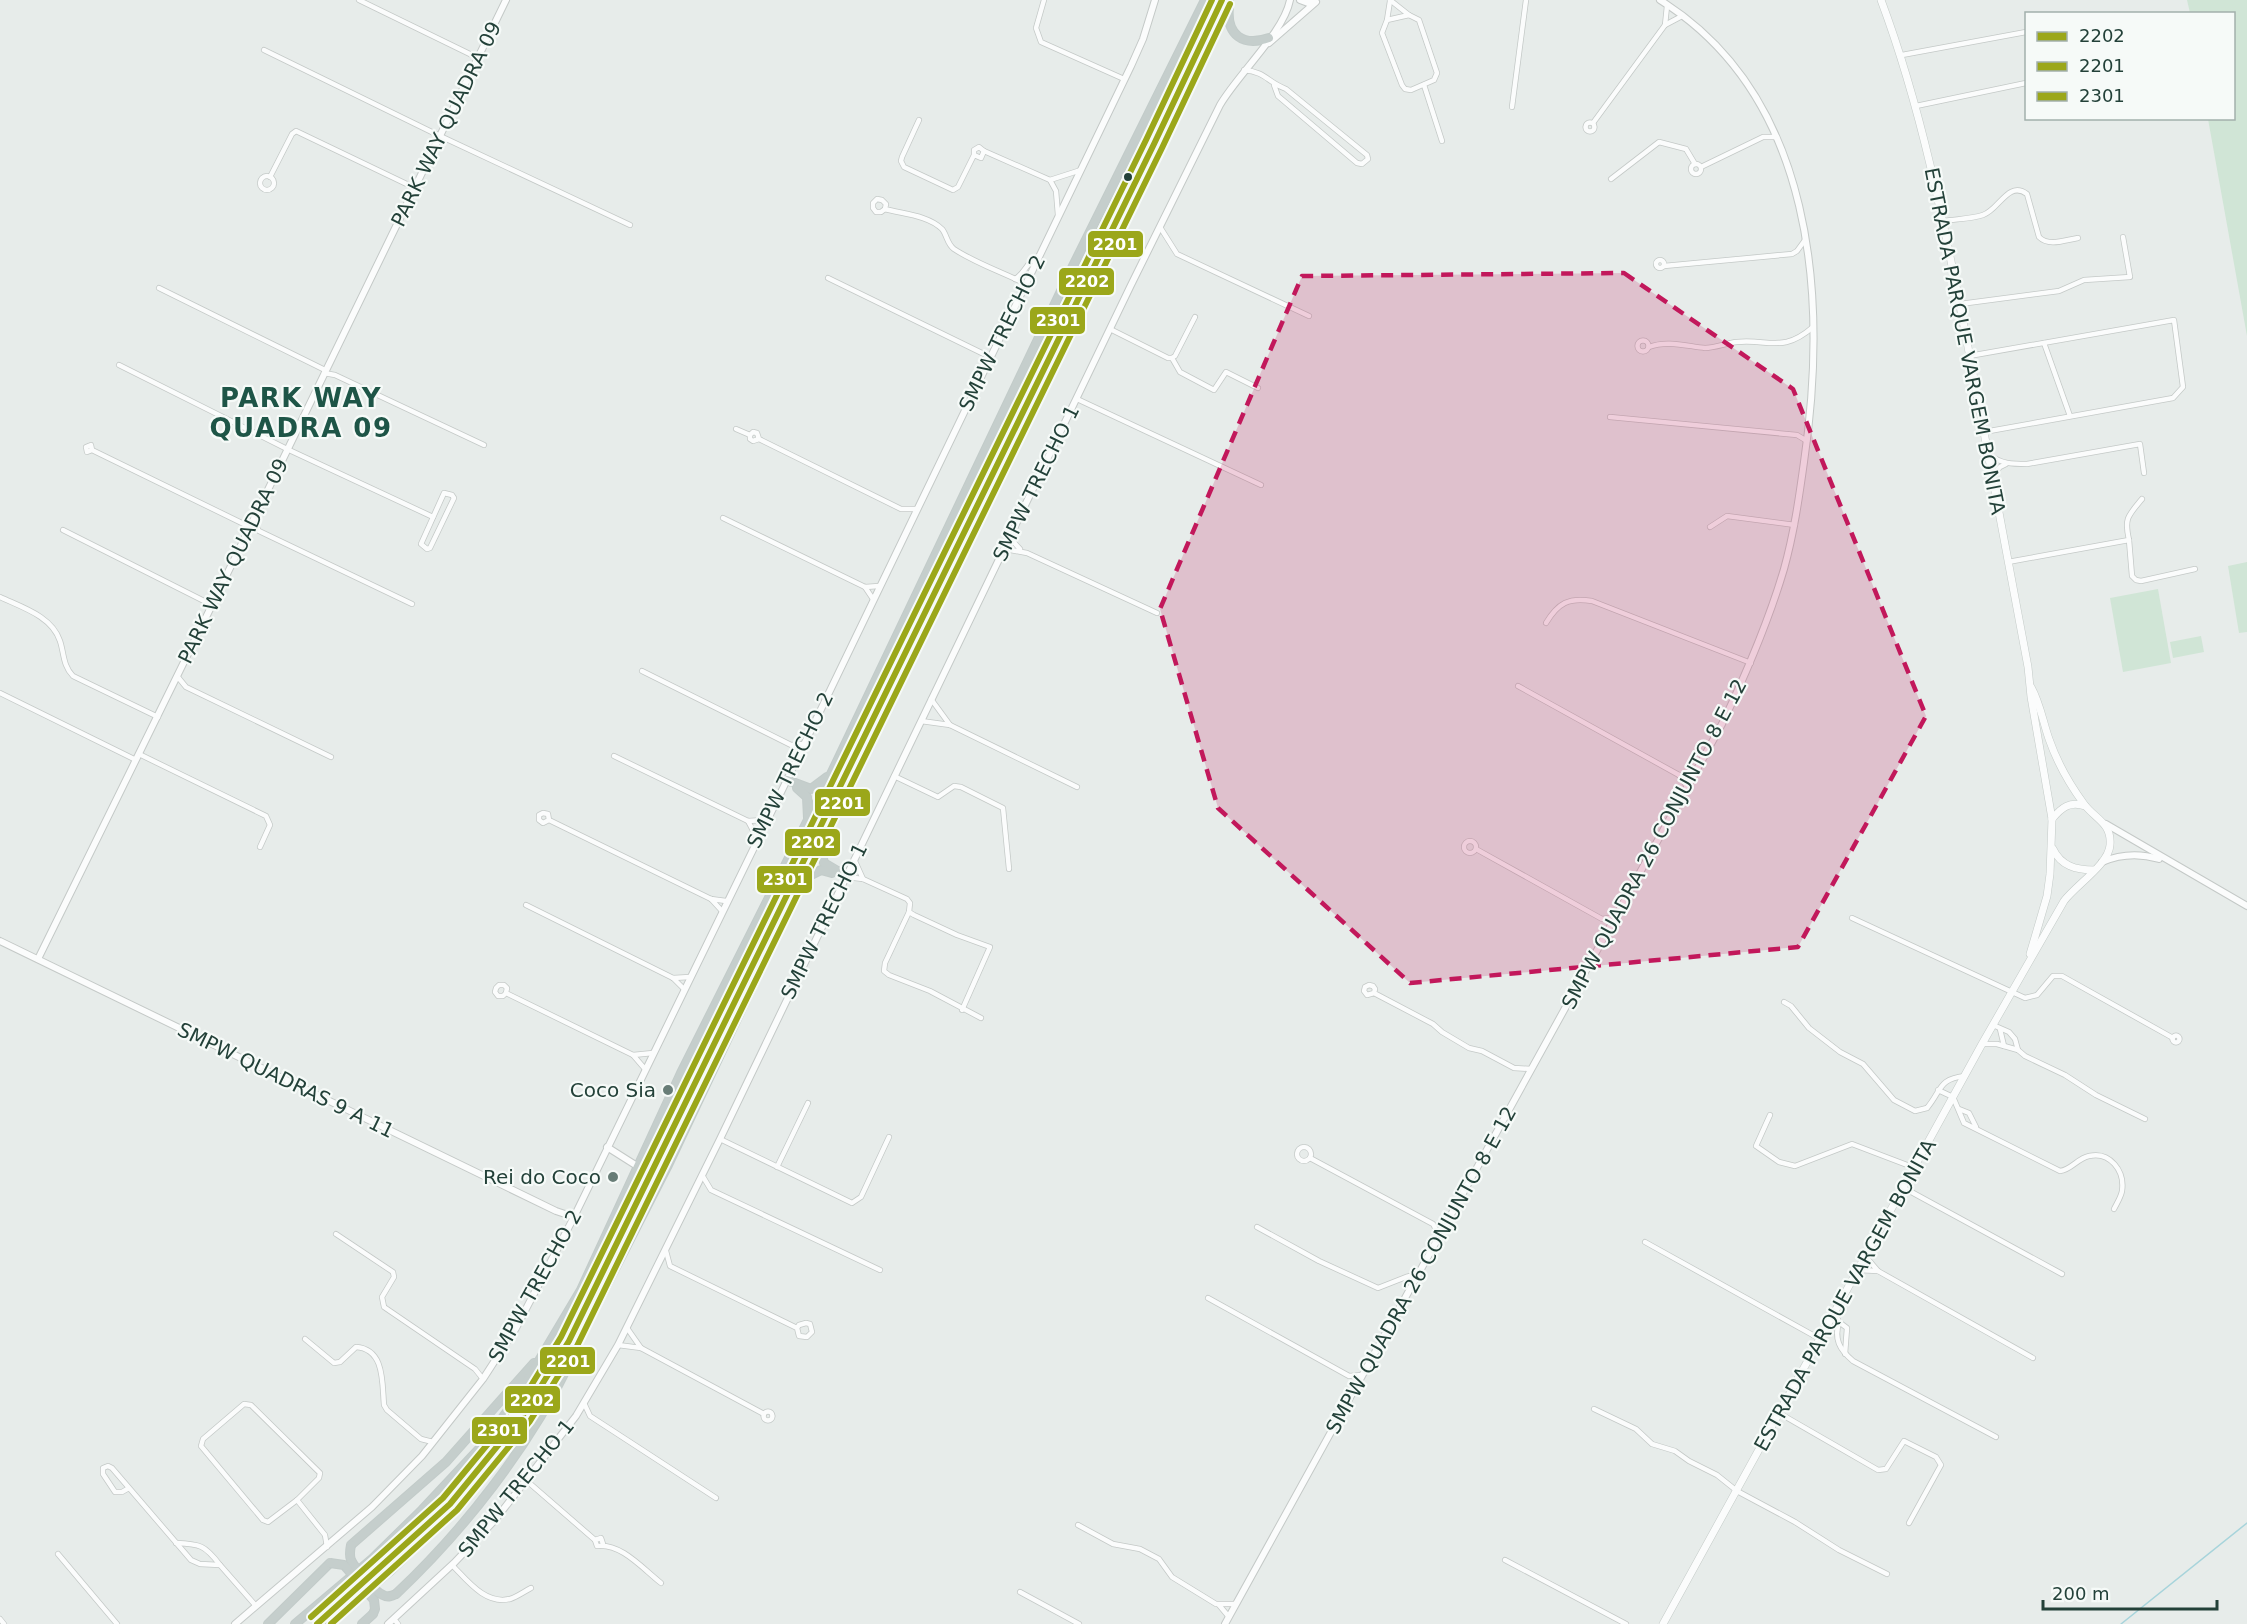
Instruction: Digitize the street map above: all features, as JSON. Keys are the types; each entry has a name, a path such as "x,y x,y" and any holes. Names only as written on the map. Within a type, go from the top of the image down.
{"highway":[{"path":"295,1624 372,1559 480,1448 515,1401 581,1290 681,1074 832,772 1073,266 1205,0"},
{"path":"1229,0 1229,25 1237,36 1252,41 1269,38"},
{"path":"542,1357 532,1364 491,1414 446,1462 351,1545 352,1562 383,1595 388,1597 396,1594 426,1566 455,1532 522,1445 561,1381 577,1343 667,1167 820,843 1229,0"},
{"path":"786,782 811,789 832,772"},
{"path":"786,782 806,795 808,821"},
{"path":"820,843 824,863 845,878"},
{"path":"803,880 821,870 845,878"},
{"path":"328,1624 389,1572 449,1515 532,1412 577,1343"},
{"path":"268,1624 330,1563 344,1564 374,1600 374,1614 362,1624"}],"main road":[{"name":"ESTRADA PARQUE VARGEM BONITA","path":"1881,0 1902,55 1944,221 2031,687 2052,819 2052,849 2046,896 2027,965"},
{"name":"ESTRADA PARQUE VARGEM BONITA","path":"2031,687 2060,764 2085,806 2106,824"},
{"path":"2052,819 2069,804 2076,803 2085,806"},
{"path":"2102,862 2110,845 2106,824"},
{"path":"2052,849 2063,863 2075,868 2094,870"},
{"name":"ESTRADA PARQUE VARGEM BONITA","path":"1663,1624 1916,1168 1982,1044 1996,1027 2027,965 2071,892 2102,862"}],"street":[{"path":"359,0 478,58"},
{"name":"PARK WAY QUADRA 09","path":"38,959 213,605 506,0"},
{"path":"1044,0 1036,28 1041,42 1124,79"},
{"name":"SMPW TRECHO 2","path":"235,1624 372,1508 426,1452 489,1371 533,1298 786,782 916,508 1058,218 1143,39 1155,0"},
{"path":"1263,47 1285,16 1290,0"},
{"path":"1300,0 1308,3 1318,1"},
{"path":"1390,0 1409,15 1419,20 1437,73 1434,80 1408,90 1402,85 1382,33 1390,0"},
{"path":"1512,106 1526,0"},
{"name":"SMPW QUADRA 26 CONJUNTO 8 E 12","path":"1225,1624 1688,788 1751,663 1784,570 1795,525 1812,398 1811,278 1795,185 1777,137 1751,90 1733,66 1699,30 1660,0"},
{"path":"1263,47 1318,1"},
{"path":"1665,25 1667,4"},
{"path":"1387,20 1409,15"},
{"path":"1593,123 1665,25 1682,16"},
{"path":"1902,55 2025,32"},
{"name":"SMPW TRECHO 1","path":"388,1624 396,1622 495,1520 576,1416 618,1346 1220,105 1263,47"},
{"path":"264,50 630,225"},
{"path":"1257,54 1258,71"},
{"path":"1244,70 1258,71 1274,85 1291,93 1367,155 1368,159 1360,165 1278,96 1274,85"},
{"path":"1916,106 2025,83"},
{"path":"1424,85 1442,141"},
{"path":"1284,101 1291,93"},
{"path":"1310,123 1317,115"},
{"path":"919,120 902,157 904,167 953,190 958,187 974,155 981,158 984,151 1050,180 1056,191 1058,218"},
{"path":"1763,137 1770,123"},
{"path":"270,177 292,134 296,131 414,188"},
{"path":"1334,144 1342,134"},
{"path":"1701,167 1763,137 1777,137"},
{"path":"1611,179 1659,142 1687,149 1695,164 1701,167"},
{"path":"1695,164 1691,169 1694,174 1700,173 1701,167"},
{"path":"1050,180 1081,170"},
{"path":"1944,221 1984,215 1994,208 2007,193 2019,190 2027,195 2039,237 2043,241 2051,243 2078,238"},
{"path":"885,209 898,213 911,213 941,228 951,248 1026,284"},
{"path":"1160,227 1177,254 1309,316"},
{"path":"1960,304 2059,291 2084,280 2130,277 2123,237"},
{"path":"1664,266 1792,254 1805,240"},
{"path":"1015,279 1025,272 1032,259 1039,256"},
{"path":"828,278 990,357"},
{"path":"159,288 484,445"},
{"path":"1172,358 1195,317"},
{"path":"1970,357 2174,320 2183,387 2173,398 1984,432"},
{"path":"1649,346 1658,343 1707,348 1747,341 1770,345 1793,340 1813,327"},
{"path":"1110,329 1172,358 1180,372 1214,390 1226,372 1258,388"},
{"path":"2044,343 2070,416"},
{"path":"119,365 287,449 433,517"},
{"path":"1077,399 1261,485"},
{"path":"1610,417 1798,436 1807,441"},
{"path":"736,429 750,435 755,432 759,435 759,439 903,509 911,519"},
{"path":"1798,436 1808,431"},
{"path":"1988,453 1996,460 2009,464 2027,464 2140,444 2144,473"},
{"path":"93,450 412,604"},
{"path":"1992,476 2000,467 2009,464"},
{"path":"444,493 452,495 454,498 428,550 421,545 433,517 444,493"},
{"path":"2142,499 2127,518 2126,523 2132,576 2141,581 2195,568"},
{"path":"903,509 916,508"},
{"path":"1710,527 1727,516 1795,525"},
{"path":"723,518 865,587 879,586"},
{"path":"250,527 259,531"},
{"path":"63,530 213,605"},
{"path":"1010,538 1022,551"},
{"path":"2008,562 2129,540"},
{"path":"1005,549 1022,551 1157,613"},
{"path":"865,587 873,599"},
{"path":"0,597 37,615 51,625 59,637 65,666 73,676 158,717"},
{"path":"1546,623 1553,612 1565,601 1579,598 1592,600 1751,663"},
{"path":"642,671 791,745 803,744"},
{"path":"177,676 186,687 331,757"},
{"path":"1518,686 1679,775 1688,788"},
{"path":"171,689 186,687"},
{"path":"0,693 266,816 270,825 260,847"},
{"path":"931,699 950,725"},
{"path":"921,721 950,725 1077,787"},
{"path":"791,745 797,756"},
{"path":"614,756 748,821 766,820"},
{"path":"1679,775 1695,774"},
{"path":"894,776 938,797 954,786 962,787 1003,808 1009,869"},
{"path":"549,820 711,899 726,901"},
{"path":"748,821 757,838"},
{"path":"2106,824 2247,906"},
{"path":"1476,849 1603,919 1616,917"},
{"path":"2102,862 2123,855 2141,855 2168,862"},
{"path":"854,859 862,879"},
{"path":"845,878 862,879 907,899 910,903 909,912 885,963 884,971 930,991 962,1010 981,1018"},
{"path":"711,899 722,911"},
{"path":"526,905 673,978 684,989"},
{"path":"909,912 957,935 990,946 962,1010"},
{"path":"1852,918 2025,998 2033,997 2041,992 2053,976 2059,975 2173,1038"},
{"path":"1603,919 1607,933"},
{"name":"SMPW QUADRAS 9 A 11","path":"0,941 556,1211 573,1217"},
{"path":"673,978 690,977"},
{"path":"506,993 633,1055 645,1069"},
{"path":"1374,993 1433,1024 1469,1048 1482,1051 1517,1069 1531,1070"},
{"path":"1784,1002 1791,1006 1809,1028 1839,1052 1863,1064 1894,1100 1915,1111 1927,1108 1942,1083 1949,1078 1965,1076"},
{"path":"1996,1027 2004,1046"},
{"path":"1996,1027 2009,1032 2018,1050"},
{"path":"1982,1044 2018,1050 2096,1095 2145,1119"},
{"path":"633,1055 653,1053"},
{"path":"1517,1069 1524,1082"},
{"path":"1938,1090 1953,1097 1961,1119 1965,1123 2060,1171 2066,1170 2086,1156 2097,1155 2109,1158 2121,1172 2123,1183 2122,1194 2114,1209"},
{"path":"777,1167 808,1103"},
{"path":"1959,1109 1969,1113 1976,1127"},
{"path":"1770,1115 1755,1146 1779,1162 1795,1166 1852,1144 1916,1168"},
{"path":"720,1139 852,1203 861,1197 889,1137"},
{"path":"607,1147 638,1167"},
{"path":"1310,1158 1434,1225 1446,1224"},
{"path":"702,1175 709,1188 880,1270"},
{"path":"694,1191 709,1188"},
{"path":"1904,1188 2062,1274"},
{"path":"1434,1225 1439,1235"},
{"path":"1257,1227 1319,1261 1378,1288 1406,1276 1418,1274"},
{"path":"336,1234 393,1272 394,1277 382,1297 384,1307 474,1369 483,1379"},
{"path":"1645,1242 1820,1339"},
{"path":"666,1248 667,1261 670,1266 797,1328"},
{"path":"1866,1257 1878,1271 2033,1358"},
{"path":"654,1272 670,1266"},
{"path":"1858,1270 1878,1271"},
{"path":"1208,1298 1349,1376 1362,1376"},
{"path":"1835,1313 1839,1322 1846,1328 1845,1354"},
{"path":"1839,1322 1836,1336 1838,1343 1853,1361 1996,1437"},
{"path":"627,1328 641,1348"},
{"path":"305,1339 334,1363 340,1362 356,1347 369,1351 380,1365 384,1404 387,1410 421,1439 434,1442"},
{"path":"618,1346 641,1348 764,1414"},
{"path":"474,1369 489,1371"},
{"path":"1349,1376 1355,1388"},
{"path":"584,1403 590,1416 716,1498"},
{"path":"244,1404 251,1405 320,1473 319,1478 297,1500 268,1522 265,1521 201,1446 201,1441 244,1404"},
{"path":"1594,1409 1636,1429 1652,1443 1675,1451 1717,1475 1737,1491 1795,1522 1839,1550 1887,1574"},
{"path":"1779,1413 1878,1470 1886,1469 1904,1441 1936,1457 1941,1465 1909,1523"},
{"path":"576,1416 590,1416"},
{"path":"421,1439 426,1452"},
{"path":"129,1488 122,1492 115,1492 103,1474 103,1468 108,1466 112,1468 195,1562 220,1565"},
{"path":"527,1481 595,1540 601,1538 603,1544 620,1550 661,1583"},
{"path":"297,1500 325,1535 327,1547"},
{"path":"1078,1525 1113,1544 1140,1549 1159,1559 1175,1579 1219,1605 1229,1617"},
{"path":"325,1535 336,1539"},
{"path":"176,1543 200,1545 210,1552 256,1606"},
{"path":"58,1554 117,1624"},
{"path":"1505,1560 1626,1624"},
{"path":"452,1565 477,1591 491,1598 509,1599 531,1588"},
{"path":"1020,1592 1079,1624"},
{"path":"1219,1605 1236,1604"},
{"path":"0,1619 4,1624"}],"highlighted area":[{"path":"1624,273 1793,389 1926,716 1798,947 1410,983 1218,808 1160,609 1302,276"}],"green space":[{"path":"2187,0 2247,0 2247,336 2208,120 2235,120 2235,12 2190,12"},
{"path":"2247,562 2247,632 2239,633 2228,566"},
{"path":"2158,589 2171,663 2123,672 2110,598"},
{"path":"2201,636 2204,652 2173,658 2170,642"}],"waterway":[{"path":"2121,1624 2247,1523"}],"transit line":[{"name":"2301","path":"311,1617 443,1498 516,1410 561,1337 1146,140 1212,0"},
{"name":"2202","path":"317,1624 450,1504 523,1415 569,1341 1154,144 1222,0"},
{"name":"2201","path":"331,1624 457,1510 530,1421 577,1346 1162,148 1230,4"}],"place":[{"name":"Coco Sia","path":"668,1090"},
{"name":"Rei do Coco","path":"613,1177"}],"district":[{"name":"PARK WAY QUADRA 09","path":"301,412"}]}
